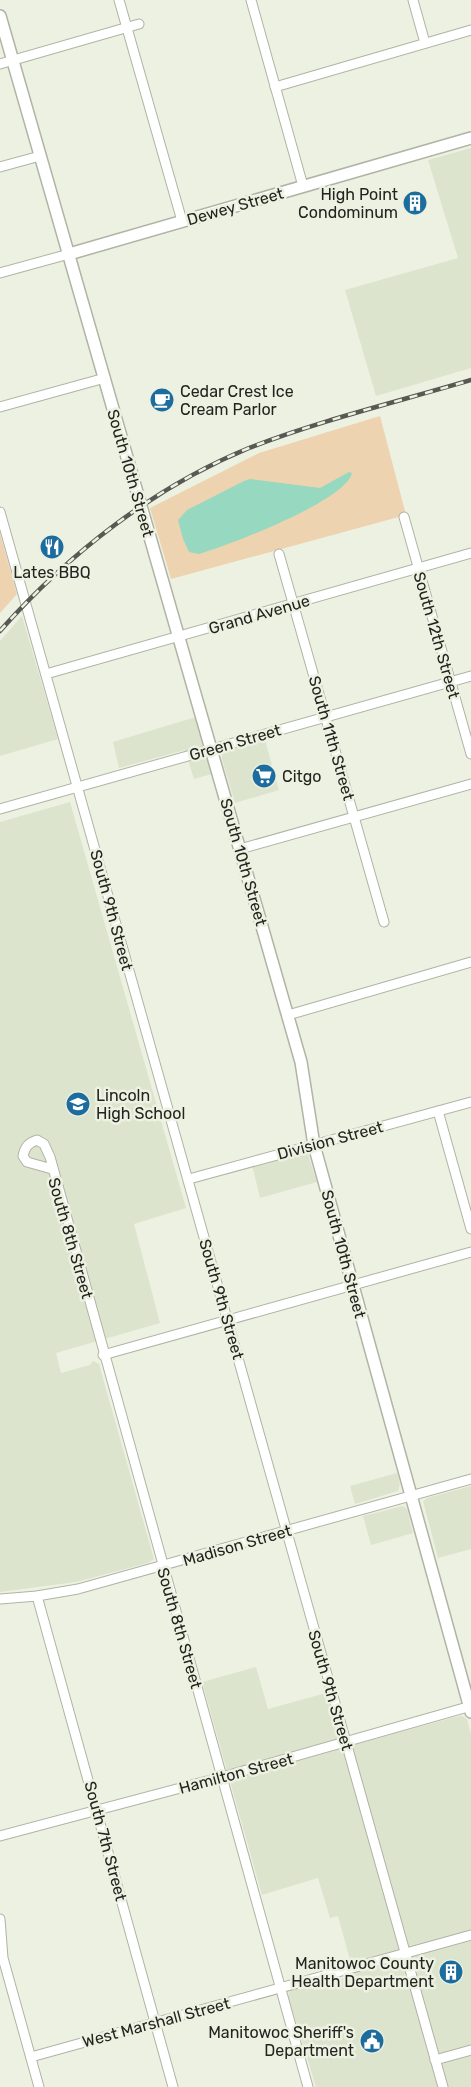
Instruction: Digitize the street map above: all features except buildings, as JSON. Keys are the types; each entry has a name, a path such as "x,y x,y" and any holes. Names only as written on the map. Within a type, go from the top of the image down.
{"street":[{"path":"118,0 182,221"},
{"path":"251,0 304,186"},
{"path":"413,0 425,44"},
{"name":"South 10th Street","path":"0,16 288,1015 301,1062 314,1145 471,1708"},
{"path":"0,64 139,24"},
{"path":"275,87 471,30"},
{"name":"Dewey Street","path":"0,274 471,138"},
{"path":"0,167 40,156"},
{"path":"0,407 104,378"},
{"name":"South 9th Street","path":"0,512 443,2087"},
{"name":"South 12th Street","path":"404,517 471,754"},
{"name":"Grand Avenue","path":"46,674 471,553"},
{"name":"South 11th Street","path":"279,554 384,922"},
{"name":"Green Street","path":"0,809 471,676"},
{"path":"240,849 471,784"},
{"path":"288,1015 471,962"},
{"name":"Division Street","path":"189,1179 471,1102"},
{"path":"438,1112 471,1229"},
{"name":"South 8th Street","path":"52,1169 308,2087"},
{"path":"103,1354 471,1252"},
{"name":"Madison Street","path":"0,1599 37,1596 78,1589 471,1479"},
{"name":"South 7th Street","path":"37,1596 174,2087"},
{"name":"Hamilton Street","path":"0,1836 471,1708"},
{"path":"0,1919 3,1958 39,2087"},
{"name":"West Marshall Street","path":"31,2057 471,1935"},
{"path":"435,2060 471,2050"}],"shaded area":[{"path":"471,148 471,368 376,396 345,290 458,258 428,160"},
{"path":"380,416 406,515 171,579 150,508 259,453"},
{"path":"349,472 352,473 345,484 330,496 284,521 234,542 199,554 189,552 183,539 178,520 187,510 244,481 250,479 320,488"},
{"path":"0,534 17,594 0,613"},
{"path":"22,616 58,739 0,756 0,641"},
{"path":"196,717 212,774 194,779 185,750 119,768 113,742"},
{"path":"265,740 279,790 235,803 222,759 222,753"},
{"name":"Lincoln High School","path":"70,802 186,1208 134,1224 160,1323 56,1353 61,1373 90,1365 93,1361 99,1364 154,1559 148,1563 76,1582 0,1592 0,822"},
{"path":"307,1151 317,1182 260,1198 252,1165"},
{"path":"397,1473 400,1484 398,1491 355,1504 350,1486"},
{"path":"471,1486 471,1549 438,1558 423,1501 427,1498"},
{"path":"403,1506 407,1509 413,1533 371,1545 363,1516"},
{"path":"256,1667 268,1709 326,1693 342,1748 455,1717 462,1716 467,1719 471,1734 471,2087 316,2087 288,1996 289,1992 295,1988 306,1989 354,1975 338,1916 330,1918 318,1878 262,1895 202,1682"}],"railway":[{"path":"0,631 54,575 114,525 180,482 214,464 276,438 471,380"}],"place":[{"name":"High Point Condominum","path":"415,203"},
{"name":"Cedar Crest Ice Cream Parlor","path":"162,400"},
{"name":"Lates BBQ","path":"52,547"},
{"name":"Citgo","path":"264,776"},
{"name":"Lincoln High School","path":"78,1104"},
{"name":"Manitowoc County Health Department","path":"451,1972"},
{"name":"Manitowoc Sheriff's Department","path":"372,2041"}]}
